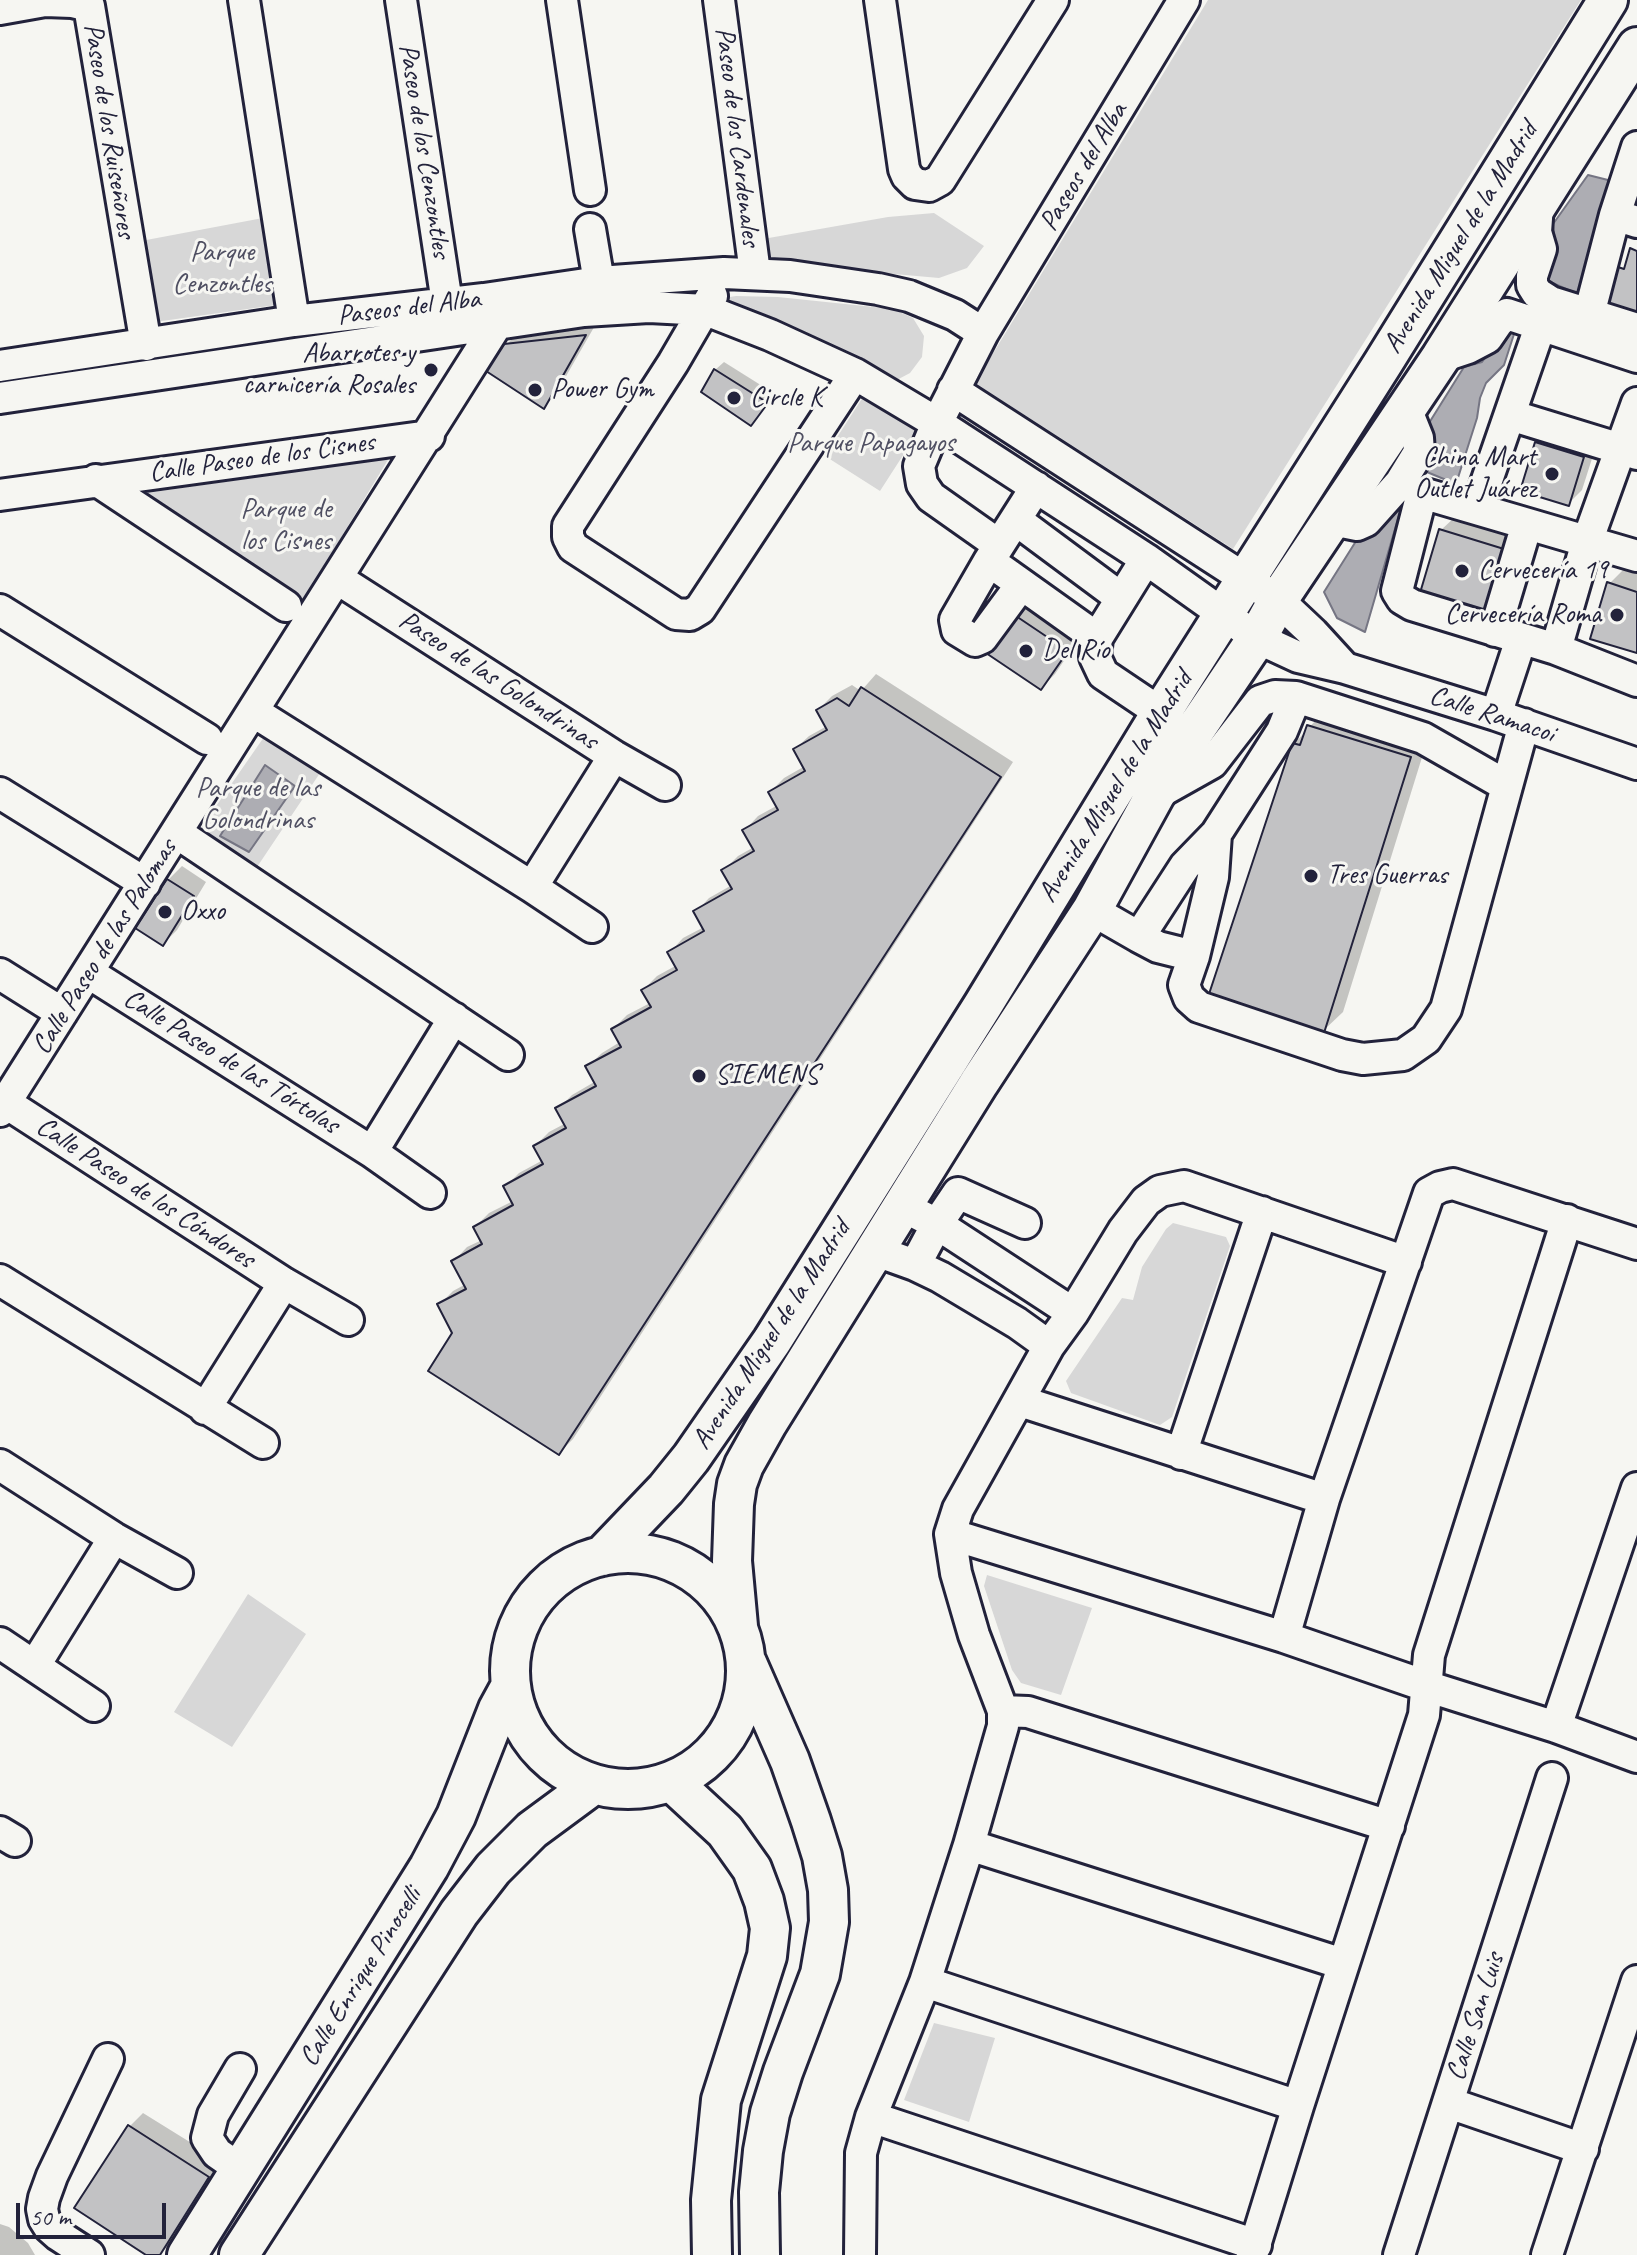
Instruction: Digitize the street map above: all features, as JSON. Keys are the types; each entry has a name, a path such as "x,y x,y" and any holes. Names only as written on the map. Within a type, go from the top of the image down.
{"main road":[{"name":"Avenida Miguel de la Madrid","path":"602,1556 691,1458 772,1341 983,1005 1245,577 1383,363 1608,0"},
{"name":"Avenida Miguel de la Madrid","path":"760,2255 759,2192 770,2113 820,1974 829,1922 822,1856 790,1761 742,1643 732,1561 734,1504 741,1474 767,1424 902,1206 1092,910 1155,795 1257,638 1278,600 1441,357 1538,205 1626,88 1637,47"},
{"path":"630,1553 657,1557 683,1567 706,1582 724,1602 742,1643 746,1682 742,1704 723,1742 691,1772 672,1782 633,1790 593,1785 562,1771 537,1748 519,1720 510,1687 510,1658 517,1629 531,1604 550,1582 575,1566 602,1556 630,1553"},
{"name":"Calle Enrique Pinocelli","path":"187,2255 429,1867 456,1816 498,1709 510,1687"},
{"path":"672,1782 725,1831 752,1869 770,1928 764,1967 721,2100 711,2200 712,2255"},
{"name":"Calle Enrique Pinocelli","path":"239,2255 459,1913 493,1869 532,1830 593,1785"}],"street":[{"path":"244,0 294,321"},
{"name":"Paseo de los Cenzontles","path":"401,0 447,303"},
{"path":"562,0 590,190"},
{"name":"Paseo de los Cardenales","path":"719,0 755,273"},
{"path":"880,0 904,169 910,180 923,186 935,185 940,180 1045,6"},
{"name":"Paseos del Alba","path":"937,423 983,333 1184,0"},
{"name":"Paseo de los Ruiseñores","path":"0,9 45,1 89,6 146,345"},
{"path":"1586,326 1626,219 1637,147"},
{"path":"1477,509 1546,314 1532,285 1541,249 1536,232 1538,205"},
{"path":"590,229 599,282"},
{"path":"724,273 706,310 568,526 568,537 573,547 676,614 690,615 700,609 855,374"},
{"name":"Paseos del Alba","path":"0,366 294,321 599,282 724,273 790,276 909,296 945,310 983,333"},
{"name":"Calle Paseo de las Palomas","path":"3,1107 516,295"},
{"name":"Paseos del Alba","path":"0,398 584,311 624,307 706,310 855,374 937,423 1146,559 1257,638"},
{"path":"1441,357 1487,338 1507,314 1546,314 1586,326 1637,329"},
{"path":"1586,326 1637,357"},
{"path":"953,390 1278,600 1345,668"},
{"path":"1556,649 1587,542 1629,452 1637,403"},
{"path":"1406,408 1420,446 1397,591 1402,599 1412,605 1556,649 1637,681"},
{"path":"1510,415 1629,452"},
{"path":"937,423 919,466 922,484 931,497 994,553 1021,585 1097,638"},
{"name":"Calle Paseo de los Cisnes","path":"0,495 429,436"},
{"path":"96,480 286,606"},
{"path":"1021,585 982,638 975,641 957,630 955,620 1036,487"},
{"path":"1411,488 1637,556"},
{"path":"1332,520 1357,525 1411,488"},
{"path":"1016,520 1121,598"},
{"path":"1216,834 1216,863 1184,985 1189,998 1199,1007 1342,1055 1363,1059 1403,1055 1426,1039 1446,1009 1507,786 1510,720 1508,635 1527,524"},
{"path":"1146,559 1097,638 1095,657 1103,674 1161,713"},
{"name":"Paseo de las Golondrinas","path":"338,579 614,756 532,887"},
{"path":"0,610 207,739"},
{"name":"Calle Ramacoi","path":"1257,638 1298,657 1345,668 1510,720 1637,764"},
{"path":"1155,795 1212,763 1260,701 1275,696 1296,697 1423,738 1507,786"},
{"path":"1139,937 1185,866 1216,834 1282,731 1296,697"},
{"path":"254,712 592,927"},
{"path":"614,756 665,785"},
{"path":"0,793 145,883"},
{"path":"177,833 508,1055"},
{"path":"1092,910 1158,947 1194,956"},
{"name":"Calle Paseo de las Tórtolas","path":"89,973 372,1152 430,1193"},
{"path":"0,974 62,1013"},
{"path":"372,1152 454,1018"},
{"name":"Calle Paseo de los Cóndores","path":"3,1107 348,1320"},
{"path":"923,1173 958,1193 1025,1223"},
{"path":"1284,1637 1324,1499 1429,1193 1453,1184 1637,1244"},
{"path":"860,2255 861,2153 871,2117 925,1982 1003,1726 1003,1711 974,1635 956,1573 950,1534 958,1509 1049,1346 1123,1231 1146,1201 1160,1191 1184,1186 1406,1262"},
{"path":"915,1265 958,1193"},
{"path":"902,1206 937,1224 1073,1313"},
{"path":"1181,1454 1262,1212"},
{"path":"871,2117 1254,2250 1424,1715 1429,1655 1567,1220"},
{"path":"876,1251 915,1265 987,1304 1049,1346"},
{"path":"0,1280 263,1443"},
{"name":"Calle Paseo de los Cóndores","path":"205,1409 284,1283"},
{"path":"1020,1401 1324,1499"},
{"path":"0,1465 114,1538 177,1573"},
{"path":"1556,1727 1637,1488"},
{"path":"950,1534 1284,1637 1637,1757"},
{"path":"35,1665 114,1538"},
{"path":"0,1643 94,1706"},
{"path":"1003,1711 1028,1712 1389,1826"},
{"name":"Calle San Luis","path":"1399,2255 1552,1778"},
{"path":"969,1845 1343,1964"},
{"path":"1547,2255 1637,1981"},
{"path":"925,1982 1298,2106"},
{"path":"89,2255 49,2227 42,2209 56,2165 108,2059"},
{"path":"240,2069 213,2115 207,2138 217,2153 240,2169"},
{"path":"1449,2103 1583,2149"}],"green space":[{"path":"1208,0 1581,0 1233,549 975,383"},
{"path":"934,213 984,246 967,268 939,278 782,264 768,258 763,239 888,217"},
{"name":"Parque Cenzontles","path":"263,218 276,305 155,322 141,241"},
{"path":"778,297 893,309 913,318 924,336 922,357 910,373 893,382 722,307 724,298"},
{"name":"Parque Papagayos","path":"863,397 918,432 880,491 825,456"},
{"name":"Parque de los Cisnes","path":"389,458 301,604 147,493"},
{"name":"Parque de las Golondrinas","path":"264,737 320,773 253,873 196,835"},
{"path":"1173,1223 1226,1237 1230,1246 1172,1417 1160,1425 1071,1393 1066,1381 1122,1298 1133,1300 1142,1267"},
{"path":"987,1575 1092,1608 1061,1695 1021,1683 1012,1670 984,1586"},
{"path":"248,1594 306,1634 232,1747 174,1712"},
{"path":"934,2023 995,2038 969,2122 904,2100"}],"shaded area":[{"path":"1588,175 1620,183 1584,297 1546,280 1556,252 1553,224"},
{"path":"1505,330 1515,331 1504,365 1486,383 1480,398 1477,418 1456,484 1422,470 1431,443 1429,423 1464,367 1482,362"},
{"path":"1404,498 1365,632 1337,618 1324,592 1363,530"},
{"path":"265,765 295,786 249,852 220,836"}],"building":[{"path":"1630,248 1637,251 1637,314 1606,304 1618,267 1624,269"},
{"name":"Power Gym","path":"586,335 544,409 486,371 504,344"},
{"name":"Circle K","path":"714,369 768,403 751,426 701,392"},
{"name":"China Mart Outlet Juárez","path":"1535,442 1584,457 1569,506 1520,491"},
{"name":"Cervecería 19","path":"1439,529 1504,549 1485,612 1420,593"},
{"name":"Cervecería Roma","path":"1607,582 1637,592 1637,653 1590,639"},
{"name":"Del Río","path":"1010,612 1068,651 1041,690 983,651"},
{"name":"SIEMENS","path":"861,687 1001,777 559,1455 428,1371 452,1333 437,1304 466,1289 451,1261 482,1244 473,1227 513,1205 503,1186 543,1164 533,1146 566,1128 555,1108 596,1086 585,1066 621,1047 611,1029 651,1007 641,990 677,970 667,952 704,931 693,911 732,889 721,870 754,851 742,830 778,810 768,792 805,771 793,749 827,730 816,710 837,698 849,706"},
{"name":"Tres Guerras","path":"1307,725 1411,757 1324,1033 1209,994 1292,743 1300,745"},
{"name":"Oxxo","path":"167,879 194,896 163,946 135,928"},
{"path":"128,2125 209,2177 160,2255 146,2255 74,2208"}],"place":[{"name":"Abarrotes y carnicería Rosales","path":"431,370"},
{"name":"Power Gym","path":"535,390"},
{"name":"Circle K","path":"734,398"},
{"name":"China Mart Outlet Juárez","path":"1552,474"},
{"name":"Cervecería 19","path":"1462,571"},
{"name":"Cervecería Roma","path":"1617,615"},
{"name":"Del Río","path":"1026,651"},
{"name":"Tres Guerras","path":"1311,876"},
{"name":"Oxxo","path":"165,912"},
{"name":"SIEMENS","path":"699,1076"}]}
